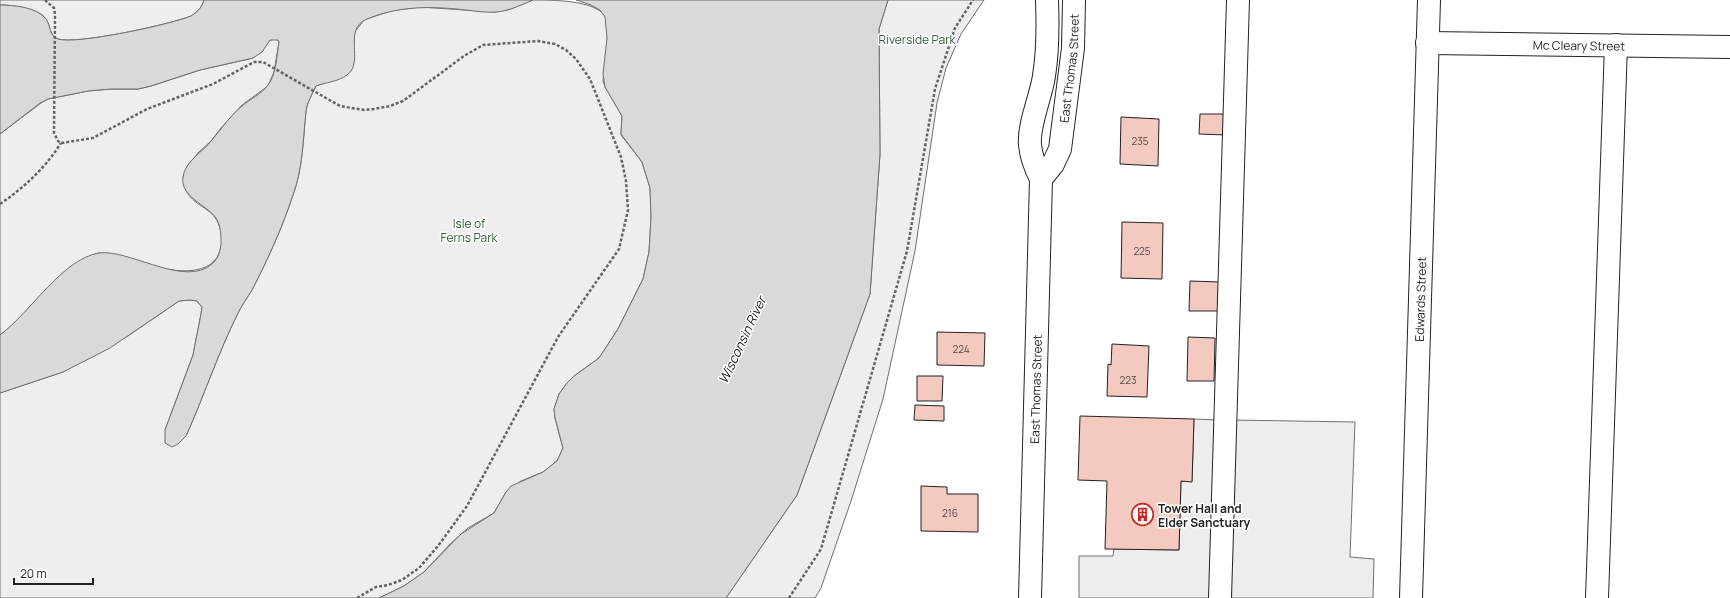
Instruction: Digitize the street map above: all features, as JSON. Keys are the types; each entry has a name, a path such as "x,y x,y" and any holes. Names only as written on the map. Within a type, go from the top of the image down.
{"street":[{"name":"East Thomas Street","path":"1030,598 1041,180 1030,151 1030,140 1045,66 1048,36 1047,0"},
{"name":"East Thomas Street","path":"1041,180 1053,164 1060,149 1073,48 1074,0"},
{"path":"1220,598 1238,0"},
{"name":"Edwards Street","path":"1411,598 1429,0"},
{"name":"Mc Cleary Street","path":"1427,43 1730,47"},
{"path":"1597,598 1616,45"}],"path":[{"path":"45,0 54,8 56,14 54,129 55,136 61,143"},
{"path":"789,598 821,549 907,251 935,89 955,28 973,0"},
{"path":"0,204 19,190 42,169 61,143 93,138 136,114 213,84 254,62 266,64 340,106 364,110 390,106 414,94 464,56 483,45 538,41 555,44 566,50 576,59 590,79 621,157 626,181 628,210 619,249 558,337 463,512 438,546 419,568 402,580 376,587 357,598"}],"green space":[{"path":"0,0 204,0 196,13 181,20 124,33 68,40 55,38 48,22 43,15 38,12 18,7 0,5"},
{"name":"Isle of Ferns Park","path":"533,0 562,1 583,4 600,11 605,16 607,21 607,47 603,81 622,116 621,135 642,162 650,188 651,217 649,252 643,279 618,329 599,358 574,376 559,394 554,409 563,448 557,461 543,472 521,481 506,492 494,513 468,528 450,544 424,572 404,586 379,598 0,598 0,393 63,372 128,336 179,301 197,301 202,307 193,355 165,430 178,444 186,436 231,328 258,278 284,219 299,174 306,111 310,98 316,86 324,83 354,42 354,33 364,20 390,11 420,7 495,12 508,10"},
{"name":"Riverside Park","path":"888,0 984,0 961,34 946,68 937,103 915,251 883,399 851,501 821,588 815,598 726,598 797,495 870,294 880,154 879,29"},
{"path":"270,40 278,40 279,42 274,72 268,86 242,105 188,165 183,177 188,194 212,214 219,224 222,243 219,254 215,260 206,267 182,271 154,267 106,254 96,254 63,273 11,326 0,335 0,134 48,99 88,91 138,89 151,86 200,70 253,58"}],"shaded area":[{"path":"1194,419 1217,420 1212,598 1079,598 1079,556 1113,556 1114,549 1179,550 1181,481 1192,481"},
{"path":"1231,420 1355,422 1350,557 1374,559 1373,598 1226,598"}],"water":[{"path":"204,0 533,0 510,9 496,12 411,8 378,15 367,19 360,24 356,30 354,38 355,55 352,70 340,79 316,86 310,98 306,111 299,174 284,219 258,278 231,328 186,436 178,444 172,447 165,443 165,430 193,355 202,307 197,301 179,301 110,348 63,372 0,393 0,335 23,314 59,276 72,265 85,257 99,253 110,253 167,269 181,271 195,271 206,268 215,261 220,252 221,244 219,224 212,213 189,195 185,190 183,184 184,171 226,122 245,103 263,91 271,81 277,59 279,42 278,40 270,40 262,52 253,58 200,70 151,86 138,89 88,91 48,99 40,103 0,134 0,5 18,6 37,12 46,19 55,38 68,40 124,33 181,20 196,13"},
{"name":"Wisconsin River","path":"576,0 888,0 879,29 880,154 870,294 797,495 726,598 379,598 404,586 424,572 461,534 494,513 511,486 543,472 557,461 563,448 554,409 559,394 574,376 599,358 618,329 643,279 649,252 651,217 650,188 642,162 621,134 622,116 605,87 603,74 607,38 605,17 600,10"}],"building":[{"path":"1200,114 1226,114 1226,135 1199,134"},
{"path":"1121,117 1159,119 1158,166 1120,164"},
{"path":"1122,222 1163,223 1162,279 1121,278"},
{"path":"1190,281 1220,282 1219,311 1189,311"},
{"path":"937,332 985,333 984,366 937,365"},
{"path":"1188,337 1215,338 1214,381 1187,381"},
{"path":"1112,344 1149,346 1147,397 1107,396 1108,364 1111,365"},
{"path":"917,376 943,376 942,401 917,401"},
{"path":"915,405 944,406 944,421 914,420"},
{"name":"Tower Hall and Elder Sanctuary","path":"1080,416 1194,419 1192,482 1181,481 1179,550 1105,549 1107,481 1078,480"},
{"path":"921,486 947,487 947,494 978,494 978,532 921,531"}],"place":[{"name":"Tower Hall and Elder Sanctuary","path":"1143,515"}]}
